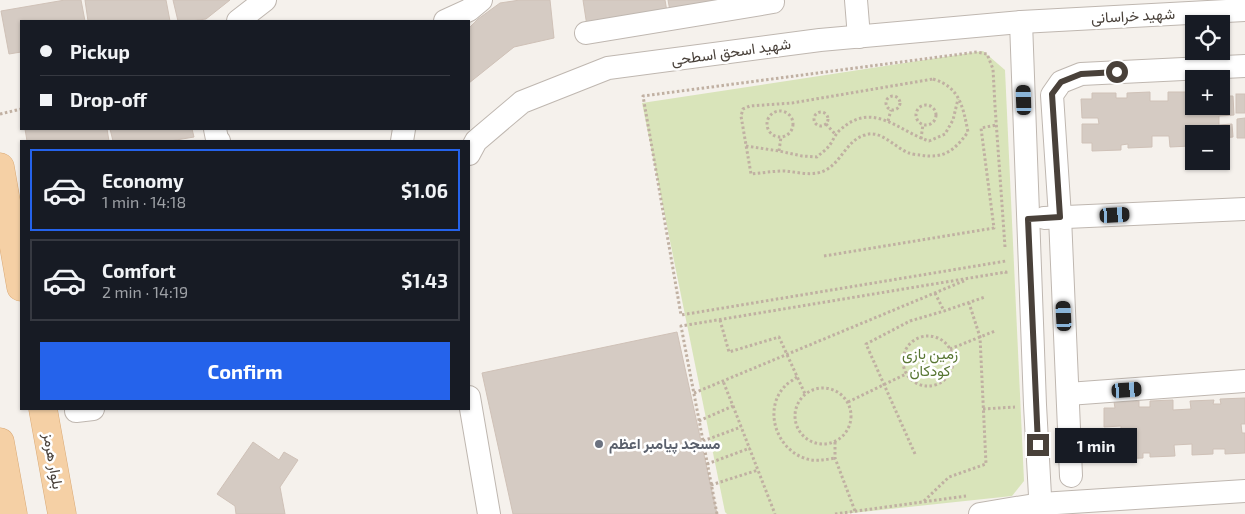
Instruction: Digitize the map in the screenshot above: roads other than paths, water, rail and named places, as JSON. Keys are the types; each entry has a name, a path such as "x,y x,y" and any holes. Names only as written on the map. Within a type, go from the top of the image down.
{"main road":[{"path":"0,168 20,281"},
{"name":"بلوار هرمز","path":"43,410 62,514"},
{"path":"0,442 13,514"}],"street":[{"path":"239,20 265,0"},
{"path":"447,20 469,10 481,0"},
{"path":"856,0 859,37"},
{"path":"586,33 777,1"},
{"name":"شهید خراسانی","path":"1021,22 1245,10"},
{"path":"1021,22 1028,219 1024,406 1041,509"},
{"name":"شهید اسحق اسطحی","path":"470,152 476,141 522,102 608,68 820,40 1021,22"},
{"path":"1071,476 1060,217 1052,94 1061,82 1081,74 1245,66"},
{"path":"1028,219 1245,209"},
{"path":"1068,394 1245,381"},
{"path":"470,403 489,514"},
{"path":"975,505 1041,509 1245,491"}],"place":[{"name":"مسجد پیامبر اعظم","path":"599,444"}],"park label":[{"name":"زمین بازی کودکان","path":"930,362"}]}
